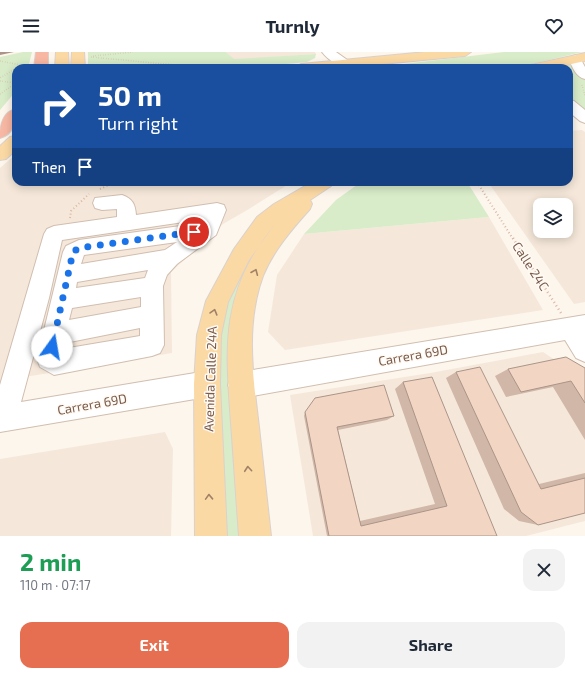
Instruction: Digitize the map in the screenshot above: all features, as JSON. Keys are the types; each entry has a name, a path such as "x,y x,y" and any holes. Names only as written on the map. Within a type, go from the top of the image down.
{"highway":[{"path":"41,64 42,52"},
{"path":"0,133 12,118"}],"main road":[{"path":"62,52 62,64"},
{"path":"78,52 78,64"},
{"path":"347,64 465,52"},
{"path":"391,64 410,58"},
{"path":"554,64 580,58"},
{"path":"0,138 12,129"},
{"path":"0,155 12,144"},
{"name":"Avenida Calle 24A","path":"211,536 207,384 209,335 212,316 217,301 241,255 264,222 281,209 319,186"},
{"name":"Avenida Calle 24A","path":"255,536 241,385 239,339 246,291 259,262 273,239 321,186"}],"street":[{"path":"320,64 323,62 327,52 347,64"},
{"path":"580,58 578,67 585,75"},
{"path":"573,108 585,118"},
{"path":"2,419 38,298 54,234 111,224 217,210 209,230 170,258 159,270 152,286 152,315 55,334 73,252 111,224 209,230"},
{"path":"68,275 170,258"},
{"path":"63,300 152,286"},
{"path":"578,327 585,350"},
{"name":"Carrera 69D","path":"241,385 578,327"},
{"name":"Carrera 69D","path":"2,419 207,384"}],"path":[{"path":"100,52 107,54"},
{"path":"133,52 87,57 164,64"},
{"path":"0,61 16,64"},
{"path":"0,80 12,71"},
{"path":"0,80 12,82"},
{"path":"0,94 12,86"},
{"name":"Calle 24C","path":"480,186 578,327"}],"shaded area":[{"path":"226,52 315,52 316,54 234,60"},
{"path":"582,130 585,132 585,302 574,304 491,186 573,186 573,131"},
{"path":"12,158 12,186 286,186 223,224 171,272 172,353 0,381 0,168"},
{"path":"489,217 543,310 285,350 268,332 277,275 304,234"},
{"path":"543,352 578,375 585,387 585,521 526,536 313,536 290,395 430,373"},
{"path":"165,432 173,449 171,536 0,536 0,459"}],"green space":[{"path":"23,52 32,52 29,64 12,64 12,96 0,110 0,57"},
{"path":"88,52 226,52 234,59 316,54 315,58 307,62 286,64 88,64"},
{"path":"504,52 582,52 532,64 404,64"},
{"path":"573,67 585,80 585,113 573,102"},
{"path":"355,186 470,186 489,217 304,234 336,200"},
{"path":"263,239 252,263 242,536 224,536 217,341 224,306 237,276"}],"building":[{"path":"566,357 585,368 585,403 571,381 521,392 508,369"},
{"path":"480,367 541,489 585,478 585,513 538,525 521,512 456,372"},
{"path":"432,377 497,536 329,536 305,412 315,398 384,385 394,416 337,427 361,526 447,506 403,382"}],"route":[{"path":"52,347 73,252 79,248 194,232"}]}
